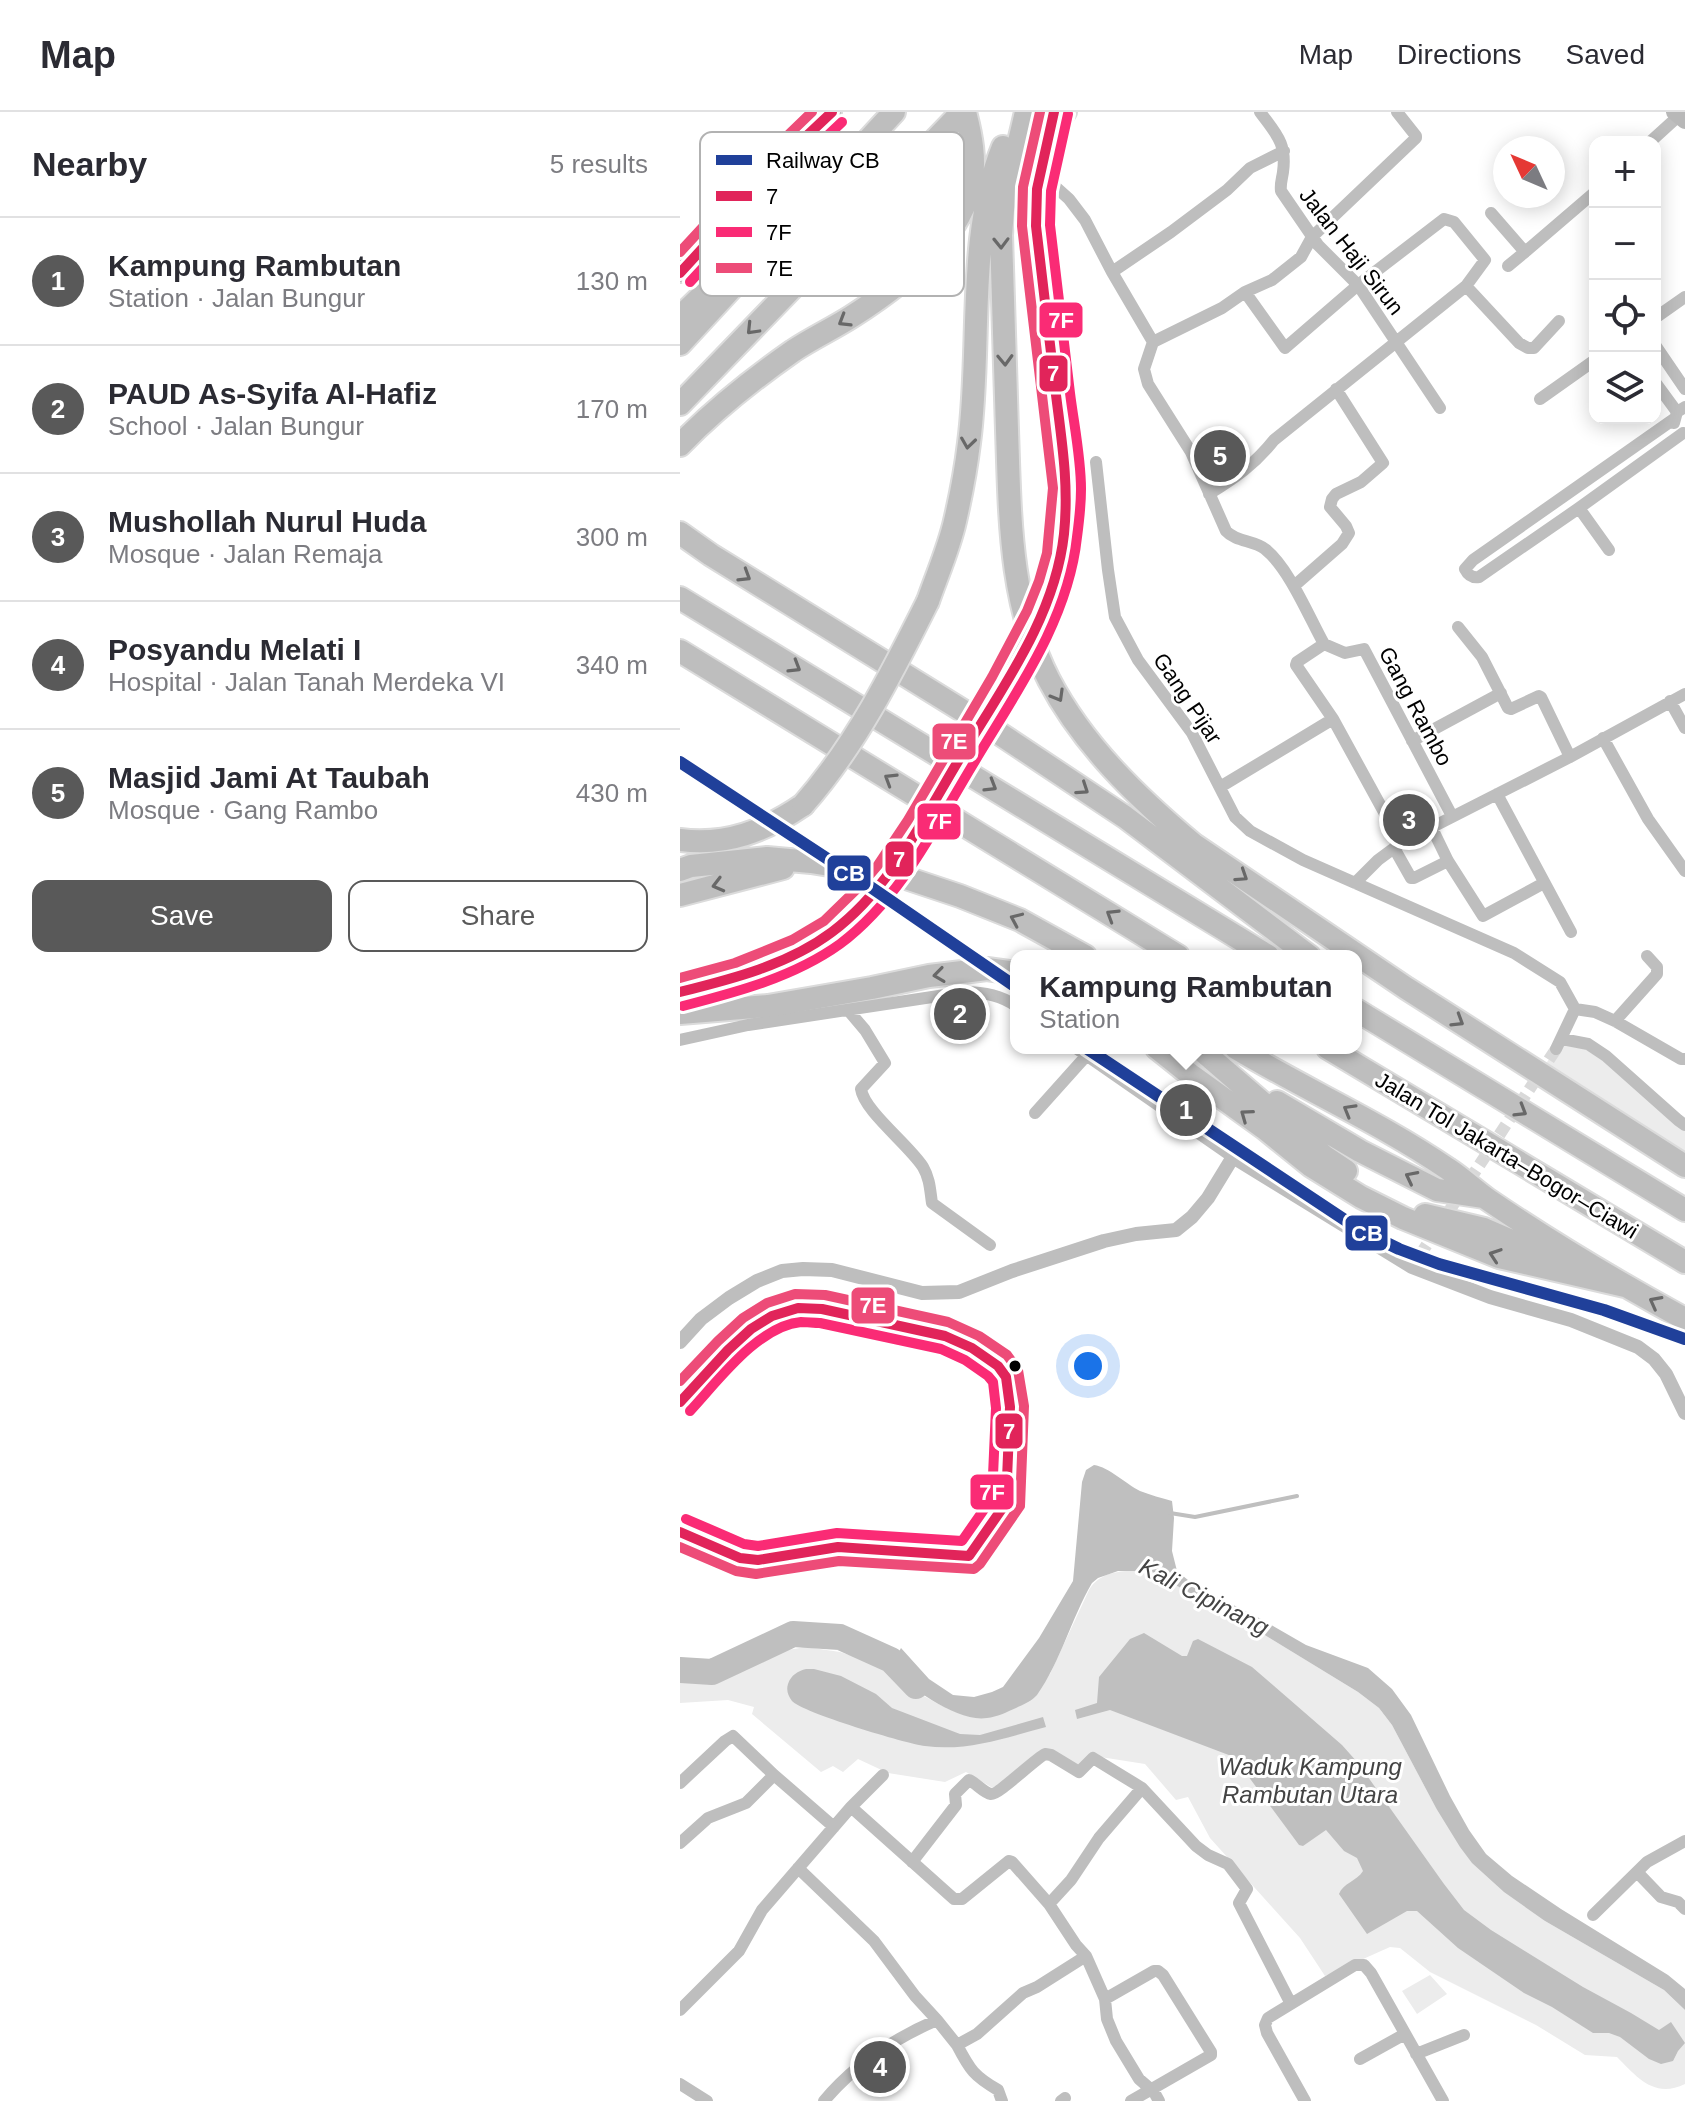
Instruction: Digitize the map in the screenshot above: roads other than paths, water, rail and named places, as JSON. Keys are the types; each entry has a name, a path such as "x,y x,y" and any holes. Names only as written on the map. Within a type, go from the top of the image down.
{"highway":[{"path":"875,132 894,112"},
{"path":"963,112 973,157 971,185 964,206"},
{"path":"944,132 963,112"},
{"path":"680,840 714,842 741,837 786,817 803,805 843,756 892,672 928,601 955,521 969,443 980,254 986,208 1002,150 1024,112"},
{"path":"1024,112 1003,210 1002,282 1010,523 1016,578 1036,650 1072,719 1089,742 1167,823 1193,844 1350,950"},
{"path":"680,317 701,296"},
{"path":"680,344 724,296"},
{"path":"680,404 785,296"},
{"path":"683,442 737,392 879,296"},
{"path":"680,533 994,730 1125,817 1301,950"},
{"path":"680,598 1258,950"},
{"path":"680,651 1168,950"},
{"path":"680,870 691,866 767,858 903,877 1020,920 1074,950"},
{"path":"680,895 811,862"},
{"path":"1362,958 1685,1166"},
{"path":"680,1013 768,1006 958,972 987,969 1010,972"},
{"path":"1362,1002 1407,1041"},
{"name":"Jalan Tol Jakarta–Bogor–Ciawi","path":"1362,1014 1685,1210"},
{"path":"1164,1054 1311,1166 1361,1197 1403,1218 1499,1257 1625,1286"},
{"path":"1205,1054 1325,1157 1369,1186 1422,1215 1484,1229 1545,1256 1598,1270"},
{"path":"1246,1054 1340,1104 1435,1161 1485,1198 1598,1270 1685,1319"},
{"name":"Jalan Tol Jakarta–Bogor–Ciawi","path":"1338,1054 1685,1262"},
{"path":"1226,1073 1360,1151 1437,1190 1485,1198"}],"main road":[{"path":"805,132 818,112"},
{"path":"811,132 832,112"},
{"path":"680,992 744,974 804,951 865,903 896,862 998,696 1040,617 1055,579 1065,528 1067,488 1035,198 1054,112"},
{"path":"1049,140 1067,112"},
{"path":"680,273 700,251"}],"street":[{"path":"1112,272 1227,190 1250,168 1284,151 1281,139 1260,112"},
{"path":"1397,112 1416,138 1312,237 1301,257 1272,280 1153,342 1144,369 1148,384 1191,452 1226,531 1266,550 1294,586 1324,644 1296,663 1333,719 1398,845 1411,878 1448,861"},
{"path":"1657,136 1680,115"},
{"name":"Jalan Haji Sirun","path":"1284,151 1281,191 1312,237 1358,285 1440,408"},
{"path":"1040,173 1069,199 1085,220 1153,342"},
{"path":"1508,266 1589,197"},
{"path":"1491,213 1525,252"},
{"path":"1209,494 1242,473 1274,440 1466,286 1485,260 1454,222 1444,219 1358,285 1285,348 1245,292"},
{"path":"1466,286 1519,343 1528,348 1534,348 1559,321"},
{"path":"1661,314 1685,297"},
{"path":"1660,352 1685,389"},
{"path":"1540,399 1589,364"},
{"path":"1294,586 1342,544 1349,533 1330,507 1332,499 1361,482 1383,463 1336,389"},
{"path":"1661,390 1679,412 1676,427 1684,433 1479,577 1467,574 1465,569 1473,560 1679,412"},
{"name":"Gang Pijar","path":"1096,462 1115,617 1138,660 1192,733 1235,817 1250,831 1303,860 1514,953 1560,982 1575,1009"},
{"path":"1579,508 1609,550"},
{"path":"1458,627 1482,657 1507,706 1511,709 1541,696 1570,757"},
{"name":"Gang Rambo","path":"1324,644 1345,653 1364,649 1452,816"},
{"path":"1412,741 1501,693"},
{"path":"1355,883 1398,845 1431,826 1570,757 1685,694"},
{"path":"1670,701 1685,728"},
{"path":"1220,787 1333,719"},
{"path":"1603,738 1648,819 1685,871"},
{"path":"1497,794 1571,932"},
{"path":"1431,826 1448,861 1483,916 1544,883"},
{"path":"1615,1021 1658,971 1647,956"},
{"path":"680,1040 748,1025 975,992 1010,1002"},
{"path":"1685,1059 1615,1021 1595,1012 1575,1009 1559,1044 1588,1044 1685,1125"},
{"path":"848,1010 865,1030 885,1063 861,1089 865,1099 924,1169 930,1183 932,1203 990,1245"},
{"path":"1035,1113 1079,1054"},
{"path":"1084,1054 1233,1157 1416,1261 1490,1297 1571,1320 1638,1347 1654,1359 1666,1374 1685,1413"},
{"path":"680,1342 701,1319 729,1298 757,1281 782,1271 832,1270 922,1293 959,1292 1104,1241 1176,1230 1208,1198 1233,1157"},
{"path":"680,1783 732,1736 834,1827"},
{"path":"912,1862 956,1805 955,1794 969,1780 990,1794 997,1793 1045,1754 1079,1772 1093,1758 1142,1788 1196,1846 1228,1864 1246,1886 1239,1903 1291,2004"},
{"path":"680,1843 708,1818 746,1803 774,1775"},
{"path":"680,2010 739,1951 762,1910 851,1807 883,1775"},
{"path":"1049,1904 1142,1788"},
{"path":"851,1807 954,1899 962,1899 1010,1862 1049,1904 1086,1956 1105,1999 1107,2019 1116,2041 1139,2079 1159,2101"},
{"path":"1593,1915 1647,1862 1685,1841"},
{"path":"798,1868 874,1941 957,2045 970,2069 983,2082 998,2090 1002,2101"},
{"path":"1637,1872 1661,1897 1678,1902 1685,1909"},
{"path":"957,2045 977,2034 1023,1993 1086,1956"},
{"path":"1305,2101 1265,2025 1268,2018 1355,1965 1364,1965 1371,1973 1443,2101"},
{"path":"1105,1999 1158,1971 1211,2052 1211,2055 1131,2101"},
{"path":"824,2101 854,2071 888,2044 937,2020"},
{"path":"1360,2059 1405,2034"},
{"path":"1416,2054 1464,2035"},
{"path":"680,2084 707,2101"}],"water":[{"path":"1094,1465 1140,1491 1172,1501 1172,1551 1177,1571 1194,1585 1306,1645 1368,1668 1392,1689 1411,1715 1450,1796 1486,1854 1561,1909 1668,1975 1685,1989 1685,2010 1664,1990 1545,1921 1504,1892 1472,1863 1436,1808 1392,1725 1379,1708 1250,1626 1150,1571 1118,1571 1092,1583 1053,1668 1037,1695 1002,1714 975,1718 962,1715 922,1693 890,1668 901,1648 929,1679 953,1695 974,1697 1003,1687 1039,1638 1073,1581 1082,1482 1086,1470"},
{"name":"Waduk Kampung Rambutan Utara","path":"1144,1633 1182,1656 1187,1656 1193,1641 1198,1639 1252,1667 1342,1745 1358,1763 1464,1910 1583,1987 1659,2030 1671,2022 1685,2043 1673,2061 1661,2064 1649,2059 1620,2037 1593,2033 1524,1993 1458,1948 1417,1911 1407,1911 1367,1934 1339,1894 1363,1871 1357,1858 1344,1851 1326,1830 1303,1846 1299,1845 1234,1757 1110,1710 1077,1719 1075,1710 1097,1703 1099,1677 1130,1639"},
{"path":"806,1669 841,1676 876,1694 892,1708 960,1734 980,1735 1043,1717 1046,1727 956,1747 914,1744 833,1720 792,1701 787,1691 789,1681"}],"waterway":[{"path":"1170,1513 1195,1517 1297,1496"},
{"name":"Kali Cipinang","path":"680,1670 712,1672 793,1634 840,1637 891,1660 916,1686"}],"tunnel":[{"path":"1420,1255 1556,1049"}],"rail line":[{"name":"CB","path":"680,762 1010,983"},
{"name":"CB","path":"1095,1054 1360,1230 1399,1249 1439,1264 1604,1310 1685,1339"}],"place":[{"name":"Masjid Jami At Taubah","path":"1220,456"},
{"name":"Mushollah Nurul Huda","path":"1409,820"},
{"name":"PAUD As-Syifa Al-Hafiz","path":"960,1014"},
{"name":"Kampung Rambutan","path":"1186,1110"},
{"name":"Posyandu Melati I","path":"880,2067"}]}
